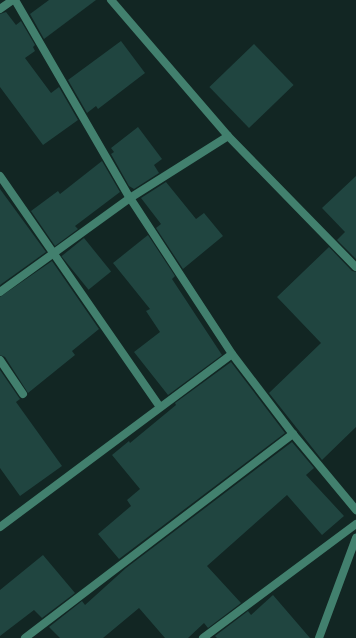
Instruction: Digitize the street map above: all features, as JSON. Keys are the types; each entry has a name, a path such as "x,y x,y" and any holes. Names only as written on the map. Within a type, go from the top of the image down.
{"street":[{"path":"0,9 14,0 130,198 232,354 293,434 356,510"},
{"path":"110,0 228,136 356,267"},
{"path":"0,292 130,198 228,136"},
{"path":"0,176 55,253 160,407"},
{"path":"0,527 232,354"},
{"path":"0,360 23,394"},
{"path":"25,638 293,434"},
{"path":"204,638 356,524"},
{"path":"319,638 356,538"}],"building":[{"path":"49,0 96,0 44,39 30,14"},
{"path":"6,12 16,25 21,21 35,45 33,47 35,51 25,58 51,93 59,87 78,120 43,145 0,87 0,14"},
{"path":"121,41 145,73 98,109 96,106 87,113 68,80"},
{"path":"254,44 294,85 249,128 209,87"},
{"path":"138,127 162,159 154,165 159,173 134,189 129,186 111,154 114,152 111,148"},
{"path":"102,161 120,192 75,226 78,229 55,246 31,211 58,191 60,194"},
{"path":"356,176 356,259 337,240 345,232 322,208"},
{"path":"166,182 196,219 204,213 223,236 183,269 156,228 161,224 141,198"},
{"path":"0,189 46,252 0,285"},
{"path":"148,235 175,276 172,279 222,355 168,395 134,352 160,332 146,311 150,309 113,263"},
{"path":"84,238 111,271 89,290 61,256"},
{"path":"329,247 352,271 356,272 356,427 322,460 269,393 321,343 277,297"},
{"path":"52,261 99,329 72,351 75,355 28,393 5,357 0,355 0,297"},
{"path":"231,362 285,433 119,559 98,534 131,506 127,500 140,489 112,455 129,441 130,443 176,405 175,403"},
{"path":"0,370 20,399 16,402 62,466 20,496 0,468"},
{"path":"292,442 314,468 306,475 344,516 322,535 287,495 207,566 241,603 208,628 204,623 188,638 165,638 139,608 103,638 60,638 49,627 82,601 85,605 126,568"},
{"path":"43,555 75,593 42,618 34,610 0,636 0,590"},
{"path":"273,595 310,638 217,638 215,636 248,611 251,615"}]}
